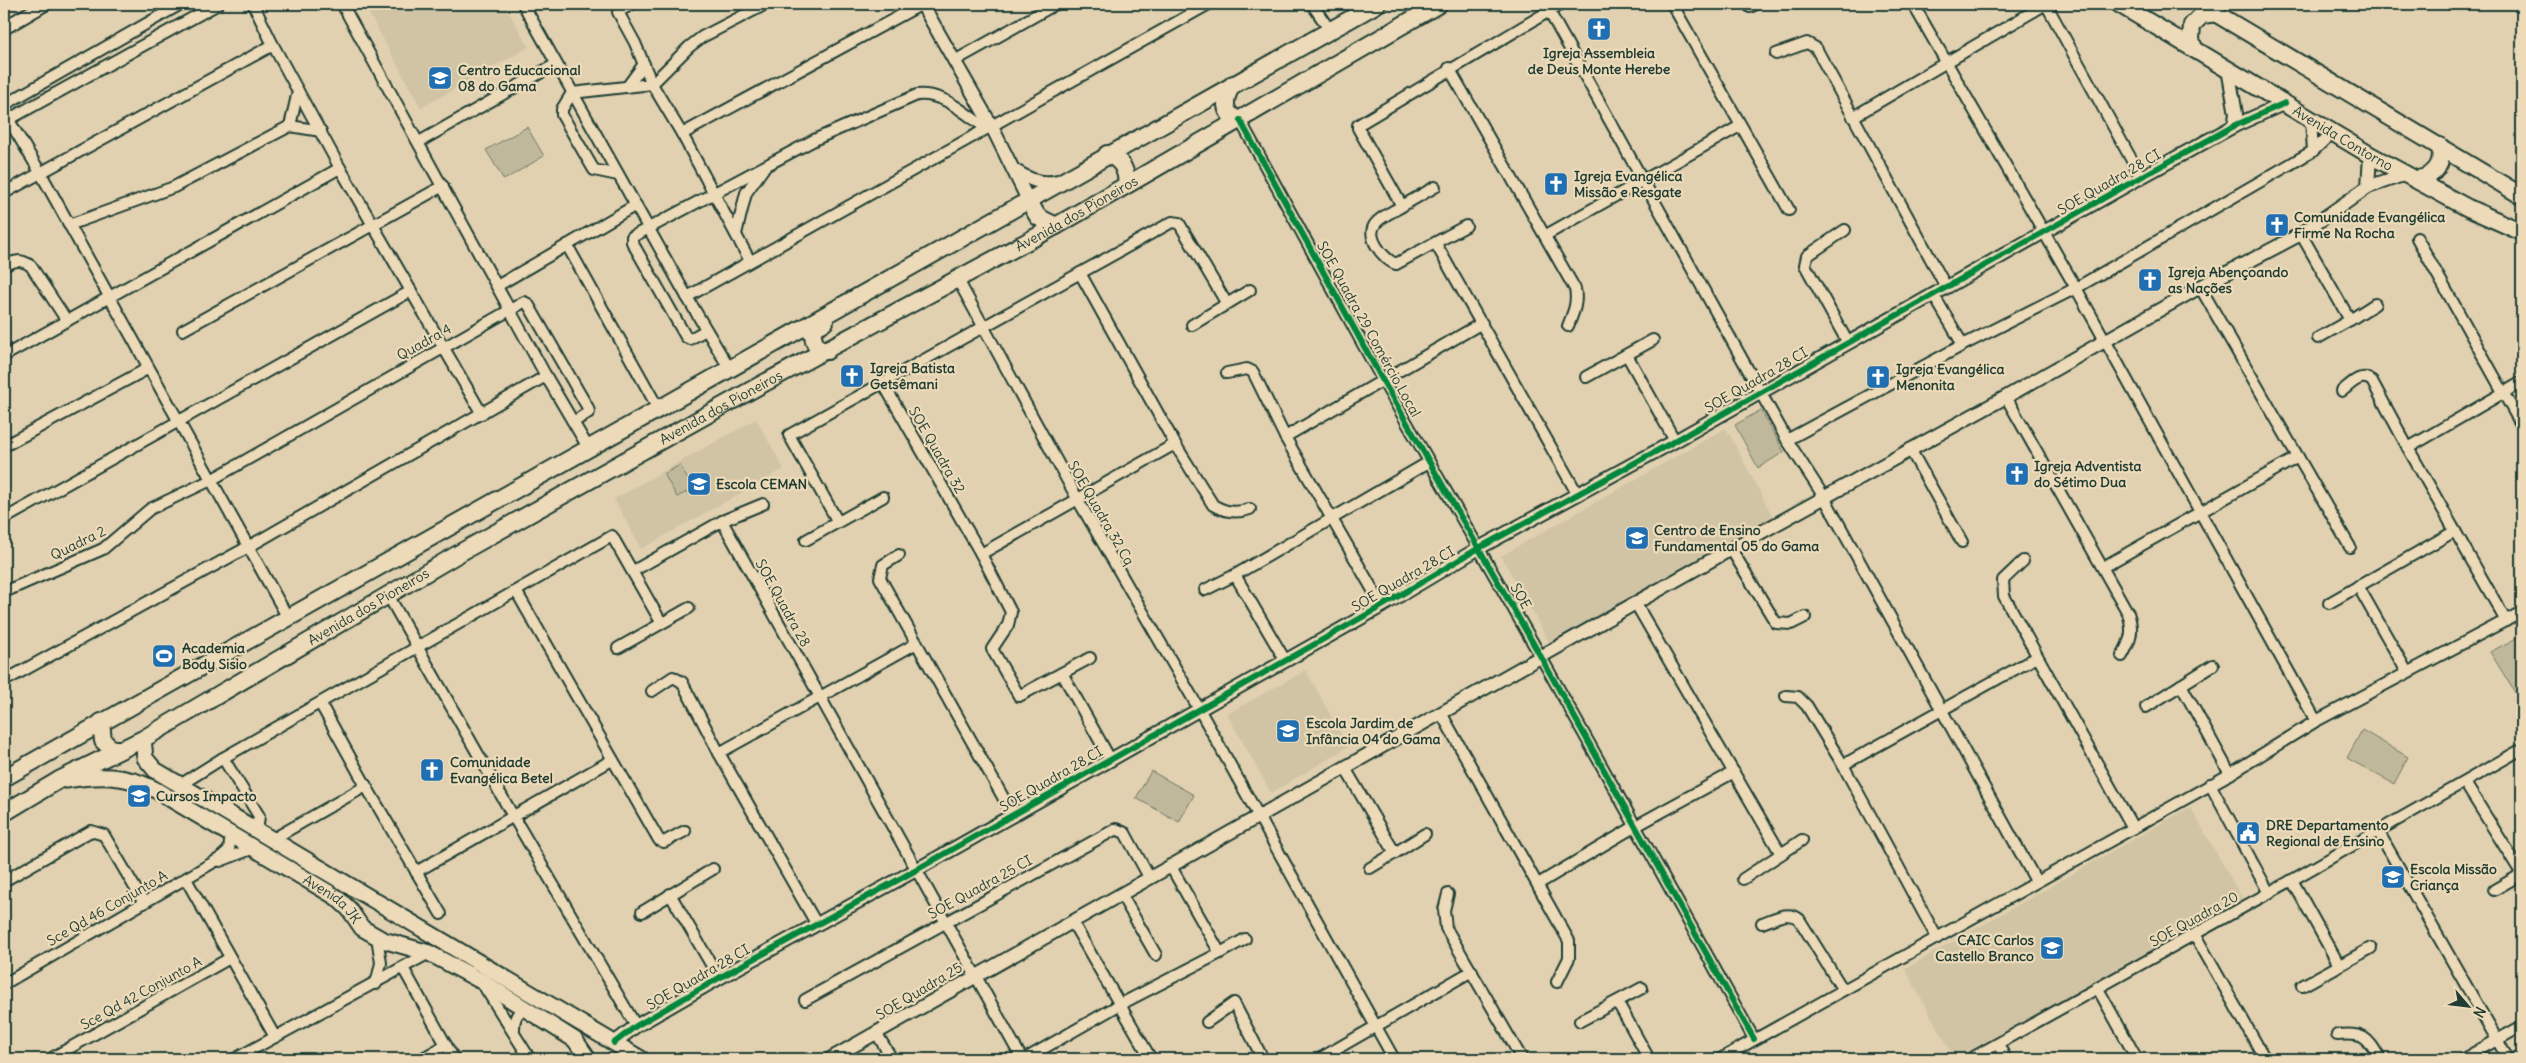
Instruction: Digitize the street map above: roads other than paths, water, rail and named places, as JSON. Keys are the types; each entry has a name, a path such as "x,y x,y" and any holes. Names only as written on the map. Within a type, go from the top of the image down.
{"main road":[{"name":"Avenida dos Pioneiros","path":"4,778 589,449 729,368 884,283 1107,154 1377,4"},
{"name":"Avenida dos Pioneiros","path":"4,813 59,780 143,738 442,563 755,388 1056,226 1440,4"},
{"name":"Avenida Contorno","path":"2119,4 2370,155 2468,208 2522,232"},
{"path":"2200,4 2522,196"},
{"path":"2194,49 2191,39 2192,26 2202,14 2217,13"},
{"path":"1233,84 1226,96 1226,107 1232,116 1240,120"},
{"path":"2412,177 2427,178 2437,169 2440,160 2440,146"},
{"path":"1107,154 1120,160 1125,170 1127,184"},
{"path":"1028,200 1038,217 1056,226"},
{"path":"827,350 817,347 812,329 879,292 884,283"},
{"path":"755,388 764,372 805,352 806,349 801,342 787,337"},
{"path":"450,526 447,536 450,546 454,551 463,551"},
{"path":"425,541 434,541 442,549 442,563"},
{"path":"101,722 103,741 112,749 121,750"},
{"name":"Avenida JK","path":"143,738 143,752 149,764 155,770 370,900 642,1059"},
{"name":"Avenida JK","path":"59,780 106,776 126,778 154,789 336,897 349,909 362,928 377,938 429,953 481,981 575,1040 588,1059"},
{"path":"354,917 358,905 364,900 370,900"},
{"path":"588,1059 591,1044 608,1040"}],"street":[{"path":"4,28 45,4"},
{"path":"4,105 181,4"},
{"path":"218,4 5,118 40,172 147,369 288,618"},
{"path":"253,4 273,45 340,168 482,414"},
{"path":"342,4 546,376 575,421 589,449"},
{"path":"523,4 687,297 729,368"},
{"path":"632,4 616,8 652,84 682,134 750,261"},
{"path":"572,93 652,84 689,47 702,37 766,4"},
{"path":"956,60 1056,4"},
{"path":"687,297 988,126 1209,4"},
{"path":"1312,4 1329,29"},
{"path":"1402,206 1358,125 1547,7 1562,4"},
{"path":"1672,4 1789,210"},
{"path":"1913,4 2076,288 2316,721"},
{"path":"1853,118 2046,4 2141,177"},
{"path":"682,134 919,5 956,60 988,126 1014,170 1028,200"},
{"path":"1547,7 1760,392 1824,498 2036,881"},
{"path":"1776,54 1808,43 1816,48 1946,287"},
{"path":"4,193 273,45"},
{"path":"419,142 556,64"},
{"path":"628,87 644,64"},
{"path":"1449,68 1546,235 1575,289 1577,298 1575,309 1568,326"},
{"path":"2228,68 2236,114 2234,126"},
{"path":"290,126 298,90"},
{"path":"572,93 562,109 562,115 594,170 618,175"},
{"path":"706,330 690,339 686,337 632,242 632,237 816,139 916,96 930,94 944,99 988,126"},
{"name":"SOE Quadra 28 CI","path":"608,1040 916,870 1382,606 1480,548 1675,441 2141,177 2234,126 2285,103"},
{"name":"SOE Quadra 29 Comércio Local","path":"1240,120 1383,381 1480,548"},
{"path":"2311,120 2313,151"},
{"path":"69,225 174,187 290,126 321,131"},
{"path":"1546,235 1740,126"},
{"path":"1788,440 1963,345 2076,288 2313,151 2332,133"},
{"path":"2368,187 2370,155"},
{"path":"736,234 746,194 765,166"},
{"path":"4,356 340,168"},
{"path":"1014,170 1034,181 1044,184 1062,180"},
{"name":"SOE Quadra 25","path":"830,1059 1731,549 2006,397 2104,340 2301,234 2368,187 2412,177"},
{"path":"183,330 443,186"},
{"path":"1435,186 1376,222 1372,228 1373,239 1386,259 1396,264 1436,244 1466,226"},
{"path":"497,286 636,205"},
{"path":"838,522 790,435 1172,222 1177,222 1227,304"},
{"path":"1845,230 1807,256 1805,265 1848,343"},
{"path":"2301,234 2350,320"},
{"path":"2417,238 2522,426"},
{"path":"1436,244 1578,495"},
{"path":"567,245 658,408"},
{"path":"4,266 13,261 23,260 32,266 66,321"},
{"path":"1080,273 1175,444 1213,504 1221,510 1232,512 1250,509"},
{"name":"SOE Quadra 32 Cq","path":"958,280 982,328 1078,500 1199,710"},
{"path":"2200,287 2350,547"},
{"path":"1192,324 1250,290"},
{"path":"4,519 411,291"},
{"path":"1933,294 1963,345"},
{"name":"Quadra 4","path":"211,480 524,302 528,304 588,408 589,412 575,421"},
{"path":"2318,338 2375,304"},
{"path":"1285,437 1482,323"},
{"path":"1586,377 1652,340"},
{"path":"1627,355 1675,441"},
{"path":"4,446 147,369"},
{"path":"1227,373 1247,369 1253,372 1285,437 1382,606"},
{"path":"4,681 248,547 546,376"},
{"path":"2342,391 2361,377 2368,377 2372,381 2506,621"},
{"path":"2408,448 2522,382"},
{"name":"SOE Quadra 32","path":"883,383 981,554 1011,612 1008,625 992,649 1019,696 1062,673"},
{"path":"2006,397 2128,613 2132,637 2122,656"},
{"path":"981,554 1175,444"},
{"path":"1910,449 1962,542"},
{"path":"2102,567 2298,457"},
{"path":"1205,590 1235,576 1333,520 1429,462"},
{"name":"Quadra 2","path":"4,592 103,549 150,509 211,480"},
{"path":"806,540 883,497"},
{"path":"633,571 722,520 763,504"},
{"name":"SOE Quadra 28","path":"722,520 976,975"},
{"path":"2329,603 2455,531"},
{"path":"180,785 223,758 612,536 661,622"},
{"name":"SOE","path":"1480,548 1754,1039"},
{"path":"1731,549 1776,622 1791,624 1805,617"},
{"path":"899,555 883,565 880,578 1013,815"},
{"path":"2023,561 2009,573 2002,586 2004,596 2133,828"},
{"path":"1235,576 1285,660"},
{"path":"2358,586 2408,672"},
{"path":"516,591 659,840 664,842 684,831"},
{"path":"388,595 513,816 636,1026"},
{"path":"1636,604 1781,854"},
{"path":"618,648 661,622 689,608"},
{"path":"1720,1059 2230,774 2316,721 2522,612"},
{"path":"719,753 917,643"},
{"path":"1843,765 2037,657"},
{"path":"1090,658 1062,673 1110,759"},
{"path":"2146,707 2213,665"},
{"path":"652,691 674,677 682,682 719,753 818,925"},
{"path":"2181,685 2230,774"},
{"path":"1786,696 1798,697 1807,706 1843,765 1937,938"},
{"path":"320,704 441,914"},
{"path":"1199,710 1394,1059"},
{"path":"1441,713 1569,941 1571,950 1565,969 1557,982"},
{"name":"SOE Quadra 20","path":"1970,1059 2097,987 2195,935 2522,749"},
{"path":"223,758 259,816 257,831"},
{"path":"416,872 612,760"},
{"path":"1344,768 1395,853"},
{"path":"1538,884 1634,827 1734,772"},
{"path":"2465,783 2522,874 2494,890"},
{"path":"2210,784 2269,893"},
{"path":"272,840 366,786"},
{"name":"SOE Quadra 25 CI","path":"806,1000 1116,829 1125,833 1149,877"},
{"path":"4,881 91,831 104,835 144,903"},
{"path":"2378,831 2508,1059"},
{"name":"Sce Qd 46 Conjunto A","path":"4,984 208,866 226,854 231,844 231,834"},
{"path":"1370,868 1425,834"},
{"path":"1743,879 1802,840"},
{"name":"Sce Qd 46 Conjunto A","path":"208,866 254,848"},
{"path":"1170,865 1220,953"},
{"path":"642,912 713,868"},
{"path":"186,879 276,1037"},
{"path":"2292,880 2339,965"},
{"path":"670,894 719,978"},
{"path":"1121,894 1156,955"},
{"path":"1448,894 1444,910 1446,928 1522,1059"},
{"path":"1762,923 1785,915 1791,915 1799,919 1843,990"},
{"path":"1073,923 1151,1059"},
{"path":"2195,935 2265,1059"},
{"path":"376,984 382,963 377,938"},
{"name":"SOE Quadra 25","path":"976,975 1024,1059 1119,1005 1245,939"},
{"path":"2302,986 2371,948"},
{"path":"235,1059 376,984 429,953"},
{"name":"Sce Qd 42 Conjunto A","path":"50,1059 230,958"},
{"path":"403,968 454,1059"},
{"path":"1319,1059 1377,1028 1472,971"},
{"path":"481,981 514,1030 530,1059"},
{"path":"2097,987 2137,1059"},
{"path":"1580,1021 1618,1003 1642,988"},
{"path":"1207,1022 1234,1003 1263,1059"},
{"path":"1618,1003 1649,1059"},
{"path":"514,1030 514,1021 519,1012 526,1009"},
{"path":"2464,1059 2522,1026"},
{"name":"SOE Quadra 25","path":"877,1034 892,1059"},
{"path":"2337,1035 2362,1036 2368,1040 2380,1059"},
{"path":"1998,1044 2006,1059"},
{"path":"421,1059 446,1045"}],"place":[{"name":"Igreja Assembleia de Deus Monte Herebe","path":"1599,29"},
{"name":"Centro Educacional 08 do Gama","path":"440,78"},
{"name":"Igreja Evangélica Missão e Resgate","path":"1556,184"},
{"name":"Comunidade Evangélica Firme Na Rocha","path":"2277,225"},
{"name":"Igreja Abençoando as Nações","path":"2150,280"},
{"name":"Igreja Batista Getsêmani","path":"852,376"},
{"name":"Igreja Evangélica Menonita","path":"1878,377"},
{"name":"Igreja Adventista do Sétimo Dua","path":"2017,474"},
{"name":"Escola CEMAN","path":"699,484"},
{"name":"Centro de Ensino Fundamental 05 do Gama","path":"1637,538"},
{"name":"Academia Body Sisio","path":"164,656"},
{"name":"Escola Jardim de Infância 04 do Gama","path":"1288,731"},
{"name":"Comunidade Evangélica Betel","path":"432,770"},
{"name":"Cursos Impacto","path":"139,796"},
{"name":"DRE Departamento Regional de Ensino","path":"2248,833"},
{"name":"Escola Missão Criança","path":"2393,877"},
{"name":"CAIC Carlos Castello Branco","path":"2052,948"}]}
